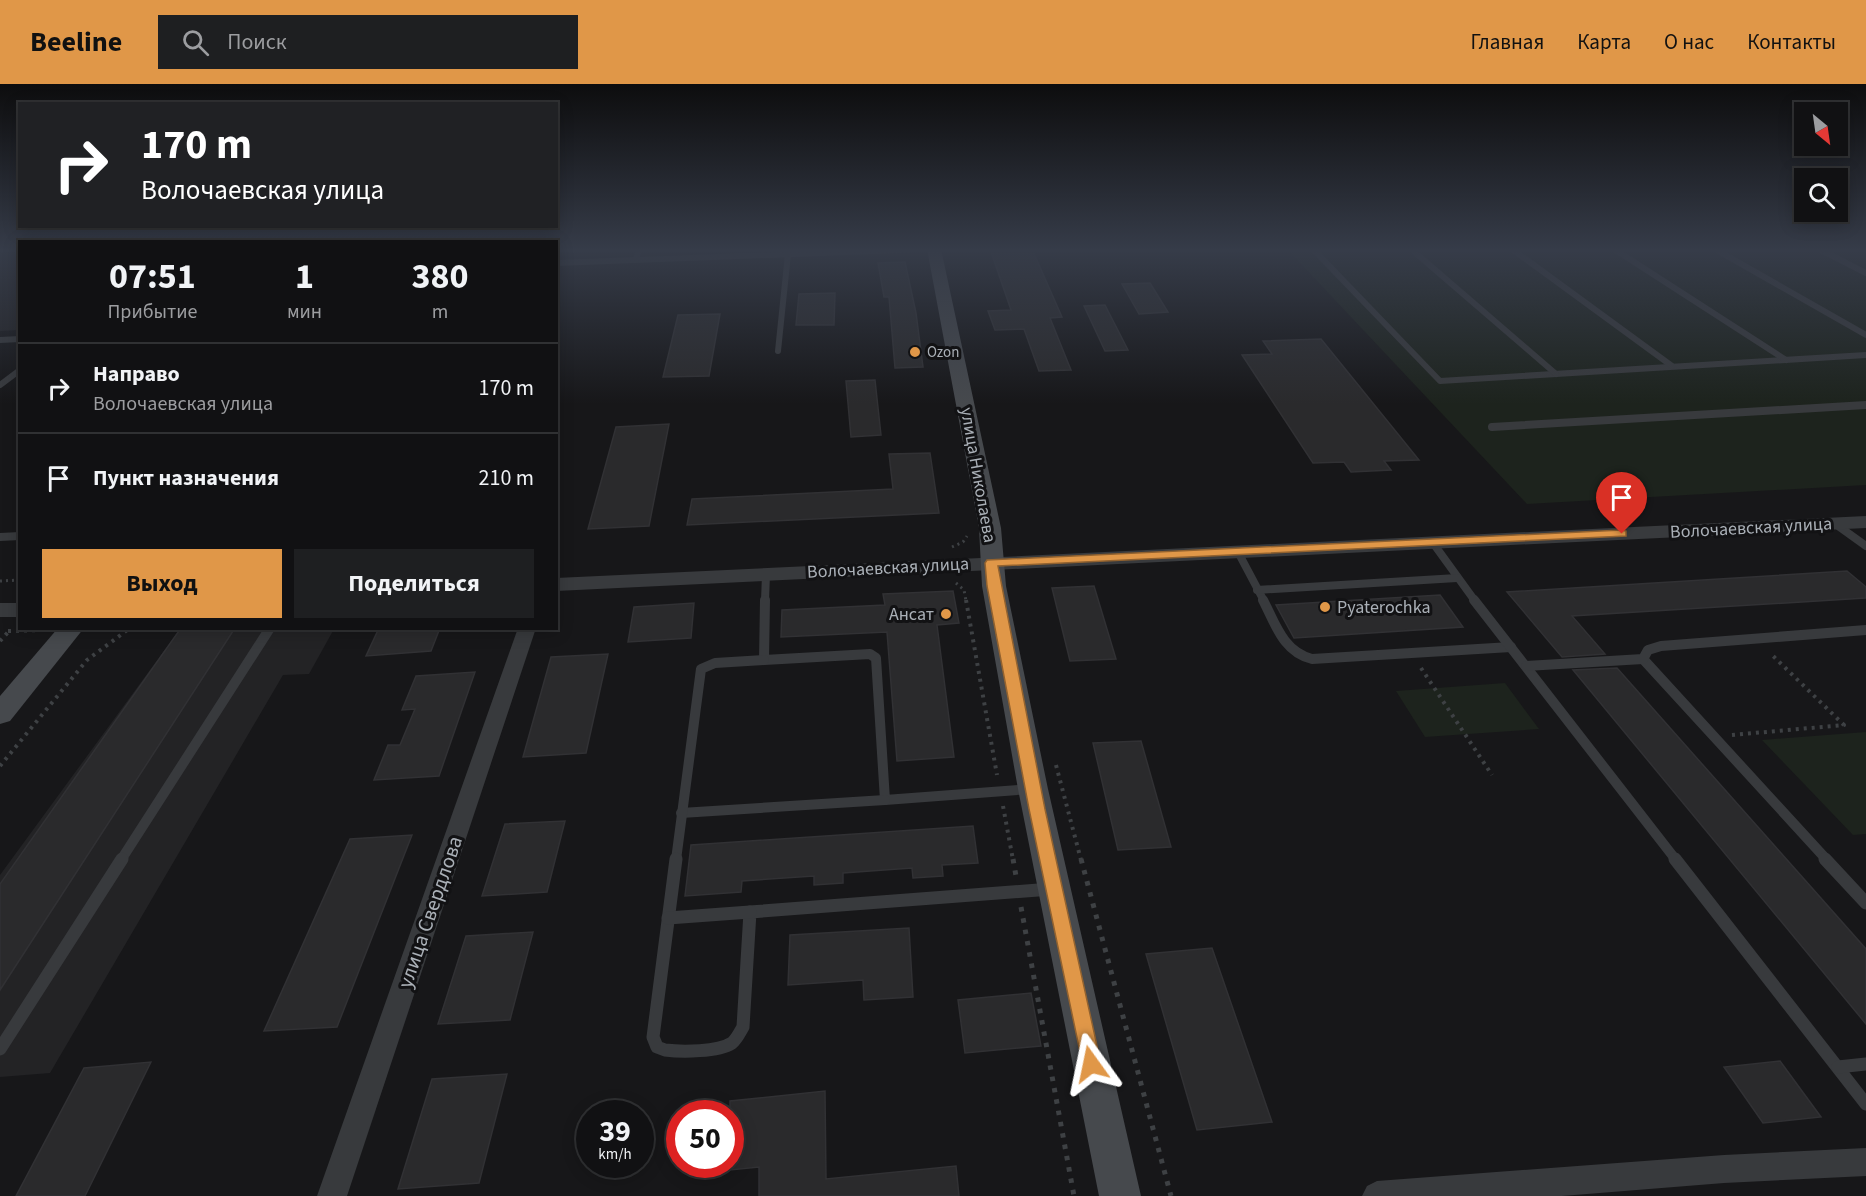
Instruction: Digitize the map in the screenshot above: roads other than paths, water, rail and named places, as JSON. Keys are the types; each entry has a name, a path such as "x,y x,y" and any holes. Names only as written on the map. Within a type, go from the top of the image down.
{"main road":[{"name":"улица Николаева","path":"944,301 990,528 994,586 1033,789 1120,1196"},
{"path":"0,714 70,630"}],"street":[{"name":"Волочаевская улица","path":"558,585 1866,522"},
{"path":"0,610 18,610"},
{"name":"улица Свердлова","path":"332,1196 526,630"},
{"path":"1377,1196 1713,1170 1866,1162"}],"lane":[{"path":"778,351 783,301"},
{"path":"1363,301 1440,381 1866,355"},
{"path":"1471,301 1556,374"},
{"path":"1583,301 1672,366"},
{"path":"1694,301 1786,360"},
{"path":"1806,301 1866,335"},
{"path":"0,340 18,339"},
{"path":"0,385 18,372"},
{"path":"1492,427 1866,405"},
{"path":"1834,524 1866,546"},
{"path":"0,537 18,536"},
{"path":"1433,543 1457,578 1866,1104"},
{"path":"1238,552 1286,644 1298,655 1316,660 1511,647"},
{"path":"764,660 766,574"},
{"path":"1257,590 1457,578"},
{"path":"0,1049 269,630"},
{"path":"1643,659 1648,650 1661,646 1866,630"},
{"path":"750,912 743,1027 739,1036 724,1047 669,1051 660,1049 653,1037 701,669 715,663 870,654 876,658 885,800"},
{"path":"1526,666 1643,659"},
{"path":"1643,659 1866,903"},
{"path":"681,813 1033,789"},
{"path":"668,918 1053,889"},
{"path":"1838,1067 1866,1064"}],"place":[{"name":"Ozon","path":"915,352"},
{"name":"Pyaterochka","path":"1325,607"},
{"name":"Ансат","path":"946,614"}]}
